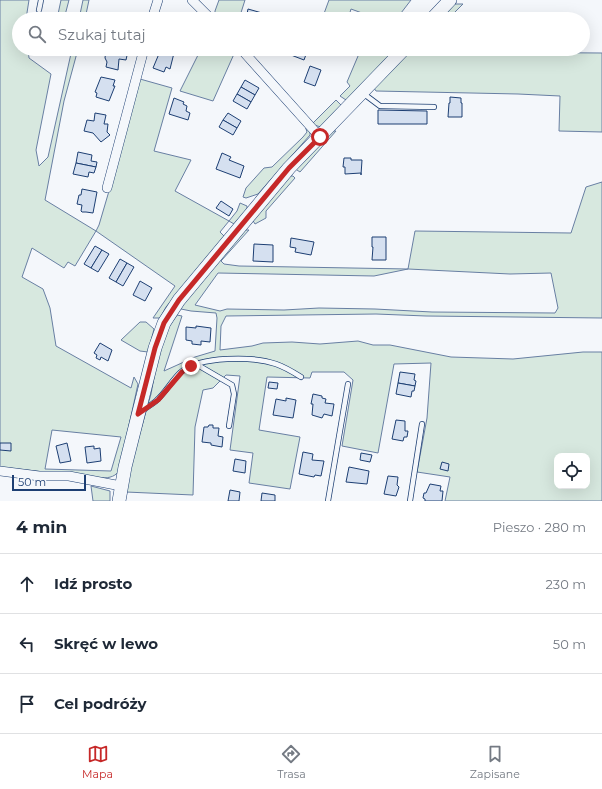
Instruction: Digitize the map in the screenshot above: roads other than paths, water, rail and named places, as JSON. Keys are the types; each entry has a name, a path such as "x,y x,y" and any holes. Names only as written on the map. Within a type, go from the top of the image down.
{"street":[{"path":"154,12 158,0"},
{"path":"192,0 203,12"},
{"path":"439,12 450,0"},
{"path":"107,188 142,56"},
{"path":"247,56 320,137"},
{"path":"118,501 155,348 164,323 179,300 289,168 397,56"},
{"path":"0,471 31,475 68,476 121,486"}],"lane":[{"path":"39,10 41,0"},
{"path":"362,92 380,106 434,107"},
{"path":"138,414 158,400 182,372 196,364 233,359 257,359 277,364 301,377"},
{"path":"196,364 232,386 234,394 229,426"},
{"path":"328,501 348,384"},
{"path":"410,501 422,424"}]}
